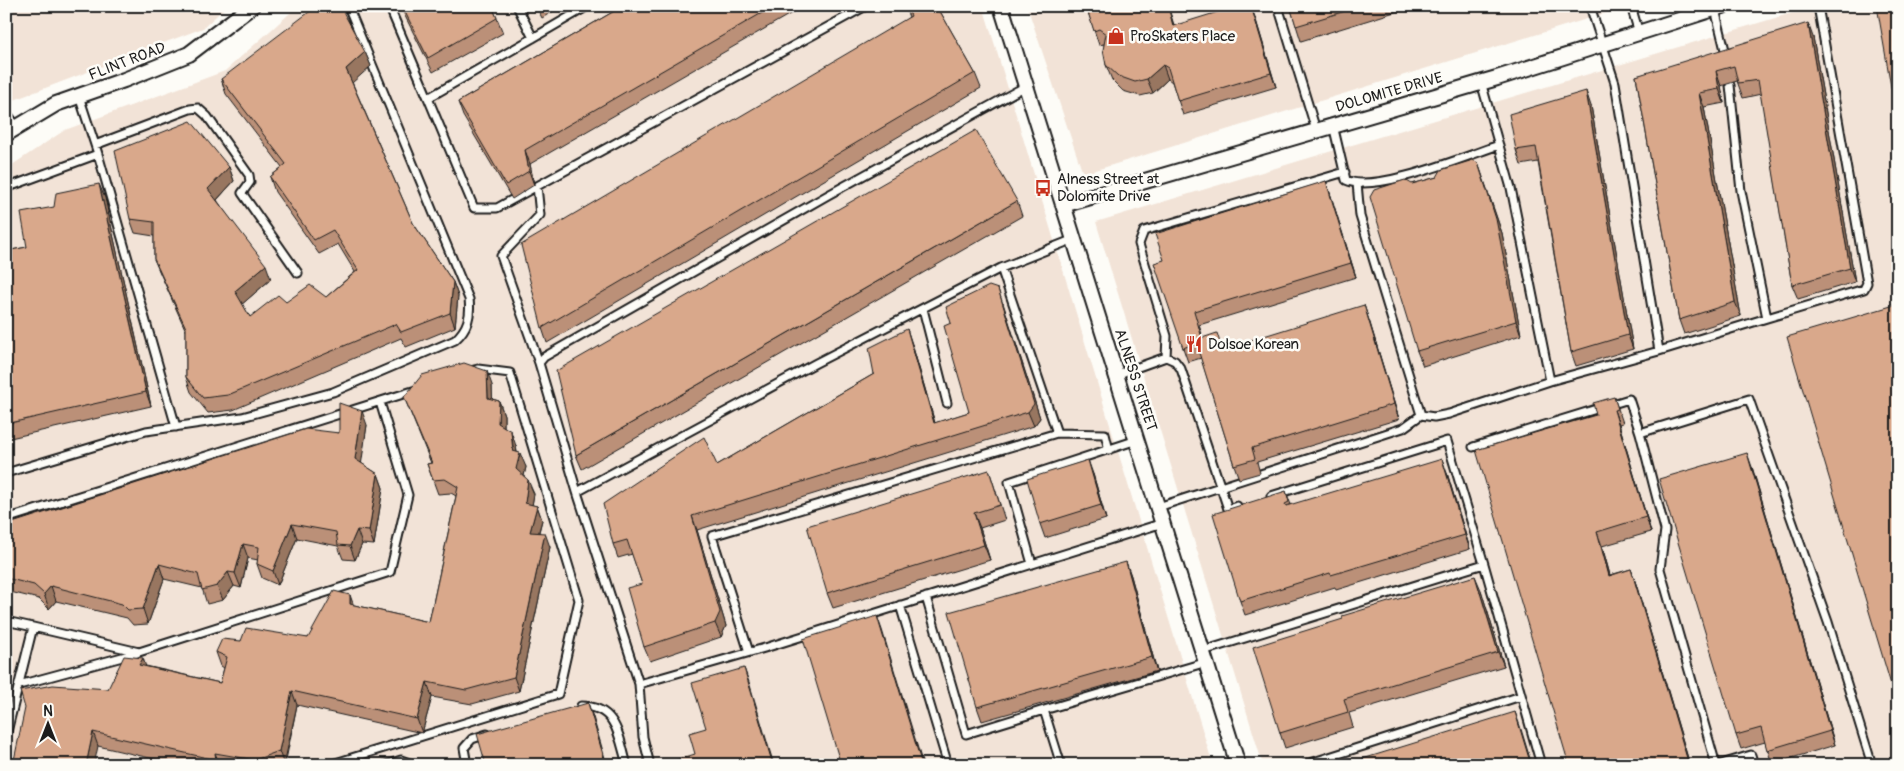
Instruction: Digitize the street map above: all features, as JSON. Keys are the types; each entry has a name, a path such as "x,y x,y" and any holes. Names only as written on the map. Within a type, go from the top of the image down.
{"street":[{"name":"ALNESS STREET","path":"1001,6 1238,765"},
{"name":"FLINT ROAD","path":"12,131 56,104 189,54 249,7"},
{"name":"DOLOMITE DRIVE","path":"1063,205 1481,82 1719,7"}],"lane":[{"path":"6,473 146,431 242,417 333,392 455,340 464,332 470,310 469,299 348,6"},
{"path":"388,6 474,208 497,208 866,6"},
{"path":"517,6 533,38"},
{"path":"428,98 588,6"},
{"path":"1278,6 1316,130"},
{"path":"1590,6 1615,82 1659,350"},
{"path":"1631,6 1639,33"},
{"path":"1158,508 1404,428 1422,415 1449,414 1550,381 1864,289 1867,283 1818,6"},
{"path":"1719,7 1725,50"},
{"path":"1481,82 1511,188 1550,381"},
{"path":"1730,85 1741,190 1767,318"},
{"path":"539,363 544,357 820,200 1026,86"},
{"path":"79,96 98,154 176,427"},
{"path":"95,145 190,108 198,108 207,116 249,175 250,182 242,193 298,273"},
{"path":"6,112 12,131"},
{"path":"1333,125 1346,180 1357,183 1384,183 1498,145"},
{"path":"6,188 98,154"},
{"path":"1166,357 1167,336 1139,244 1144,231 1345,172"},
{"path":"1357,183 1360,216 1422,415"},
{"path":"537,186 540,215 500,256 539,363 577,492 639,684 642,737 650,765"},
{"path":"577,492 816,363 1001,268 1074,239"},
{"path":"1001,268 1056,433"},
{"path":"923,308 947,403"},
{"path":"1116,375 1166,357 1175,361 1181,370 1228,509 1247,503"},
{"path":"329,765 558,694 579,600 510,373 478,369 469,372"},
{"path":"6,518 424,387"},
{"path":"1473,447 1629,400 1640,433 1665,530 1660,569 1717,765 1751,755 1754,765"},
{"path":"1640,433 1749,400 1828,622 1872,765"},
{"path":"19,685 139,652 390,572 408,495 380,402"},
{"path":"749,652 712,536 1056,433 1105,434 1109,450"},
{"path":"1032,564 1009,482 1137,440"},
{"path":"1266,497 1447,441 1541,765"},
{"path":"639,684 749,652 1163,524"},
{"path":"926,597 966,734 1044,710 1484,564"},
{"path":"900,605 948,765"},
{"path":"6,621 139,652"},
{"path":"6,736 33,627"},
{"path":"1304,765 1520,696"},
{"path":"572,709 591,706 601,709 610,718 618,731 627,765"},
{"path":"1044,710 1061,765"},
{"path":"467,765 464,748 472,739 499,731"},
{"path":"386,765 401,760 415,765"}],"shaded area":[{"path":"6,6 227,6 203,28 6,103"},
{"path":"298,6 983,6 1213,765 6,765 6,169 65,130 225,71"},
{"path":"1027,6 1629,6 1083,174"},
{"path":"1815,6 1898,6 1898,756 1868,765 1263,765 1096,222"}],"building":[{"path":"317,6 340,6 365,52 346,69 413,223 453,282 450,313 401,332 396,324 228,395 203,398 186,377 186,328 154,259 154,222 130,219 115,151 191,121 229,167 208,189 266,265 235,291 250,317 278,295 286,302 310,285 326,297 358,270 333,230 314,240 270,177 286,164 221,79"},
{"path":"402,6 492,6 497,18 428,58"},
{"path":"623,6 774,6 525,150 529,171 506,185 458,102"},
{"path":"906,6 937,6 975,73 542,328 521,245 911,16"},
{"path":"1086,6 1168,6 1173,26 1237,6 1251,6 1271,73 1178,101 1168,68 1163,65 1147,79 1135,82 1118,76 1106,65 1103,50 1106,34 1099,29 1094,31"},
{"path":"1290,6 1362,6 1296,26"},
{"path":"1877,6 1898,6 1898,127"},
{"path":"1808,23 1850,268 1792,285 1758,80 1738,83 1734,66 1716,71 1719,89 1699,93 1735,302 1679,320 1636,76"},
{"path":"1586,91 1628,335 1571,352 1536,147 1516,150 1509,114"},
{"path":"976,130 1017,201 576,455 556,371"},
{"path":"1473,160 1478,163 1496,219 1516,321 1417,351 1370,197 1374,190 1405,180 1412,184 1437,177 1441,170"},
{"path":"1326,181 1351,263 1194,311 1202,338 1217,333 1222,349 1364,305 1394,404 1252,448 1255,459 1234,465 1196,343 1183,348 1154,263 1164,260 1155,234"},
{"path":"99,184 146,392 6,424 6,251 27,247 21,213 54,207 56,193"},
{"path":"989,286 998,289 1034,404 1028,412 692,516 720,612 715,623 644,647 627,588 642,584 627,540 613,544 603,504 704,437 717,465 874,374 869,348 907,329 934,423 969,412 944,326 951,323 946,307"},
{"path":"1898,304 1898,708 1787,337"},
{"path":"464,363 487,371 488,398 499,401 498,423 511,431 513,451 520,453 516,469 528,480 525,503 537,506 530,532 545,533 514,677 466,690 427,682 417,719 292,691 279,751 255,760 215,753 216,760 93,732 86,765 13,765 25,708 20,691 53,685 108,689 124,656 143,658 139,665 220,683 227,657 216,652 222,639 241,641 246,628 308,638 334,591 350,595 350,604 429,622 458,487 445,479 433,480 427,464 432,463 404,397 422,375"},
{"path":"1614,397 1618,409 1614,410 1646,517 1597,532 1609,576 1631,569 1689,765 1569,765 1476,450 1596,415 1593,403"},
{"path":"339,403 362,411 355,459 378,474 369,531 357,530 350,546 338,545 336,532 292,524 273,571 257,564 259,547 243,544 235,573 228,572 217,586 202,590 198,574 159,564 143,609 128,610 122,604 51,586 44,594 34,585 6,578 6,525 306,429 339,433"},
{"path":"1747,453 1830,731 1767,750 1761,728 1736,735 1659,479"},
{"path":"1442,459 1465,535 1331,575 1330,573 1240,601 1213,514 1286,491 1289,502 1285,504 1286,506"},
{"path":"1088,460 1101,505 1040,524 1027,479"},
{"path":"989,470 1000,505 974,513 984,545 827,593 807,526"},
{"path":"1126,562 1152,657 977,707 949,612"},
{"path":"1475,576 1498,652 1344,699 1348,712 1280,733 1253,647 1343,619 1342,616"},
{"path":"877,616 922,765 841,765 803,639"},
{"path":"744,668 773,765 660,765 695,754 689,733 706,728 692,683"},
{"path":"588,703 606,765 486,765 477,734"},
{"path":"1515,712 1531,765 1343,765"}],"place":[{"name":"ProSkaters Place","path":"1116,36"},
{"name":"Alness Street at Dolomite Drive","path":"1043,188"},
{"name":"Dolsoe Korean","path":"1194,344"}]}
